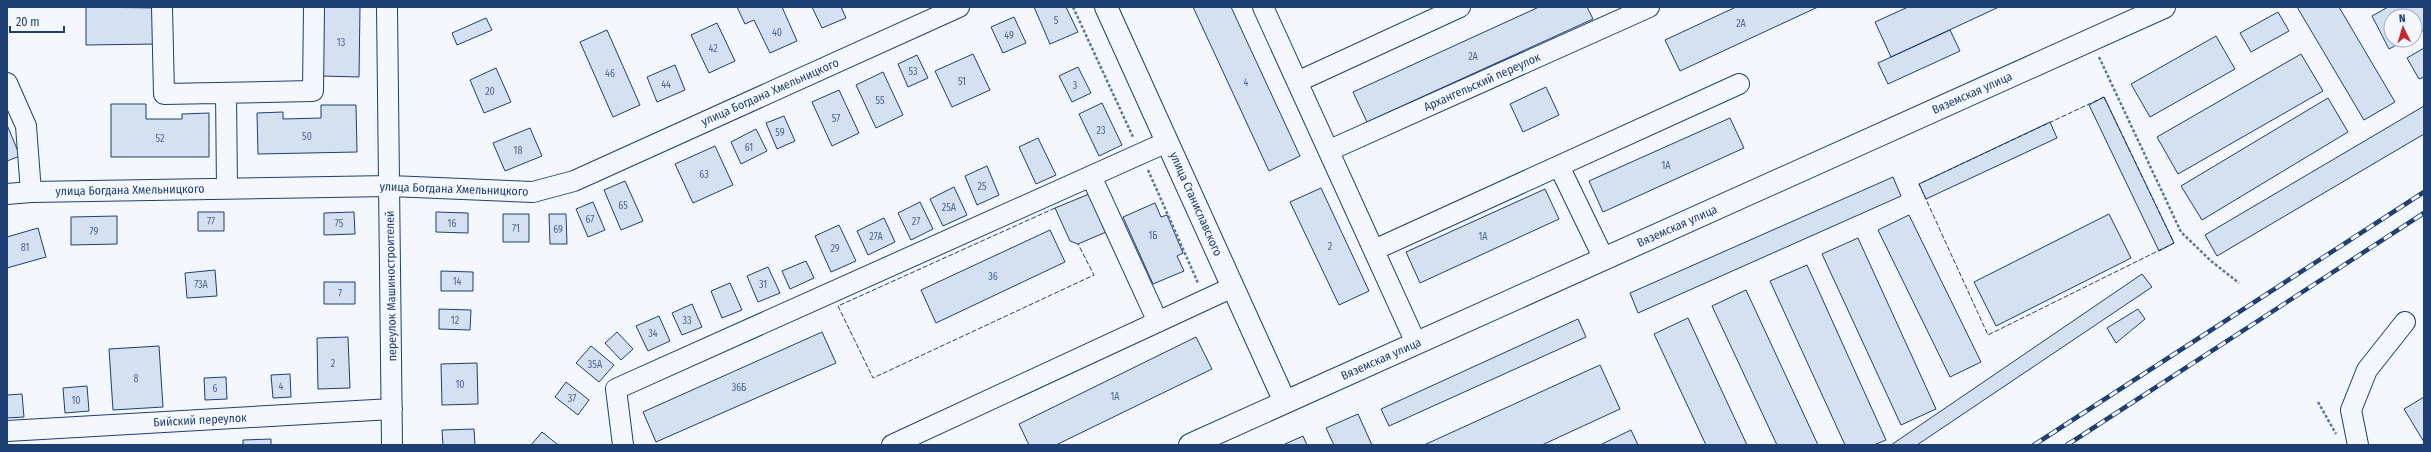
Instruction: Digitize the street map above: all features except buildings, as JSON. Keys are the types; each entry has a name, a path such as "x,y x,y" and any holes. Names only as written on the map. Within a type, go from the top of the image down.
{"main road":[{"name":"улица Станиславского","path":"1106,7 1285,402"},
{"name":"Вяземская улица","path":"1190,445 2164,7"}],"street":[{"path":"162,7 164,94 313,91 314,7"},
{"name":"переулок Машиностроителей","path":"387,7 392,445"},
{"name":"улица Богдана Хмельницкого","path":"7,194 31,192 390,186 534,192 574,181 959,7"},
{"path":"1263,7 1330,150 1416,343"},
{"path":"1297,82 1460,7"},
{"name":"Архангельский переулок","path":"1330,150 1638,9"},
{"path":"7,83 26,126 31,192"},
{"path":"1374,250 1739,84"},
{"path":"226,93 227,188"},
{"path":"623,445 616,389 1167,142"},
{"path":"1559,166 1604,259"},
{"path":"1091,176 1158,322"},
{"path":"892,445 1233,287"},
{"path":"2358,445 2351,410 2367,370 2405,322"},
{"name":"Бийский переулок","path":"7,431 392,409"}],"path":[{"path":"2091,40 2181,232 2211,261 2239,283"}],"railway":[{"path":"2034,445 2424,192"},
{"path":"2067,445 2424,213"}],"fence":[{"path":"2104,97 2174,243 1988,335 1919,184 2104,97"},
{"path":"1055,208 838,306 873,378 1094,275 1078,244"}]}
